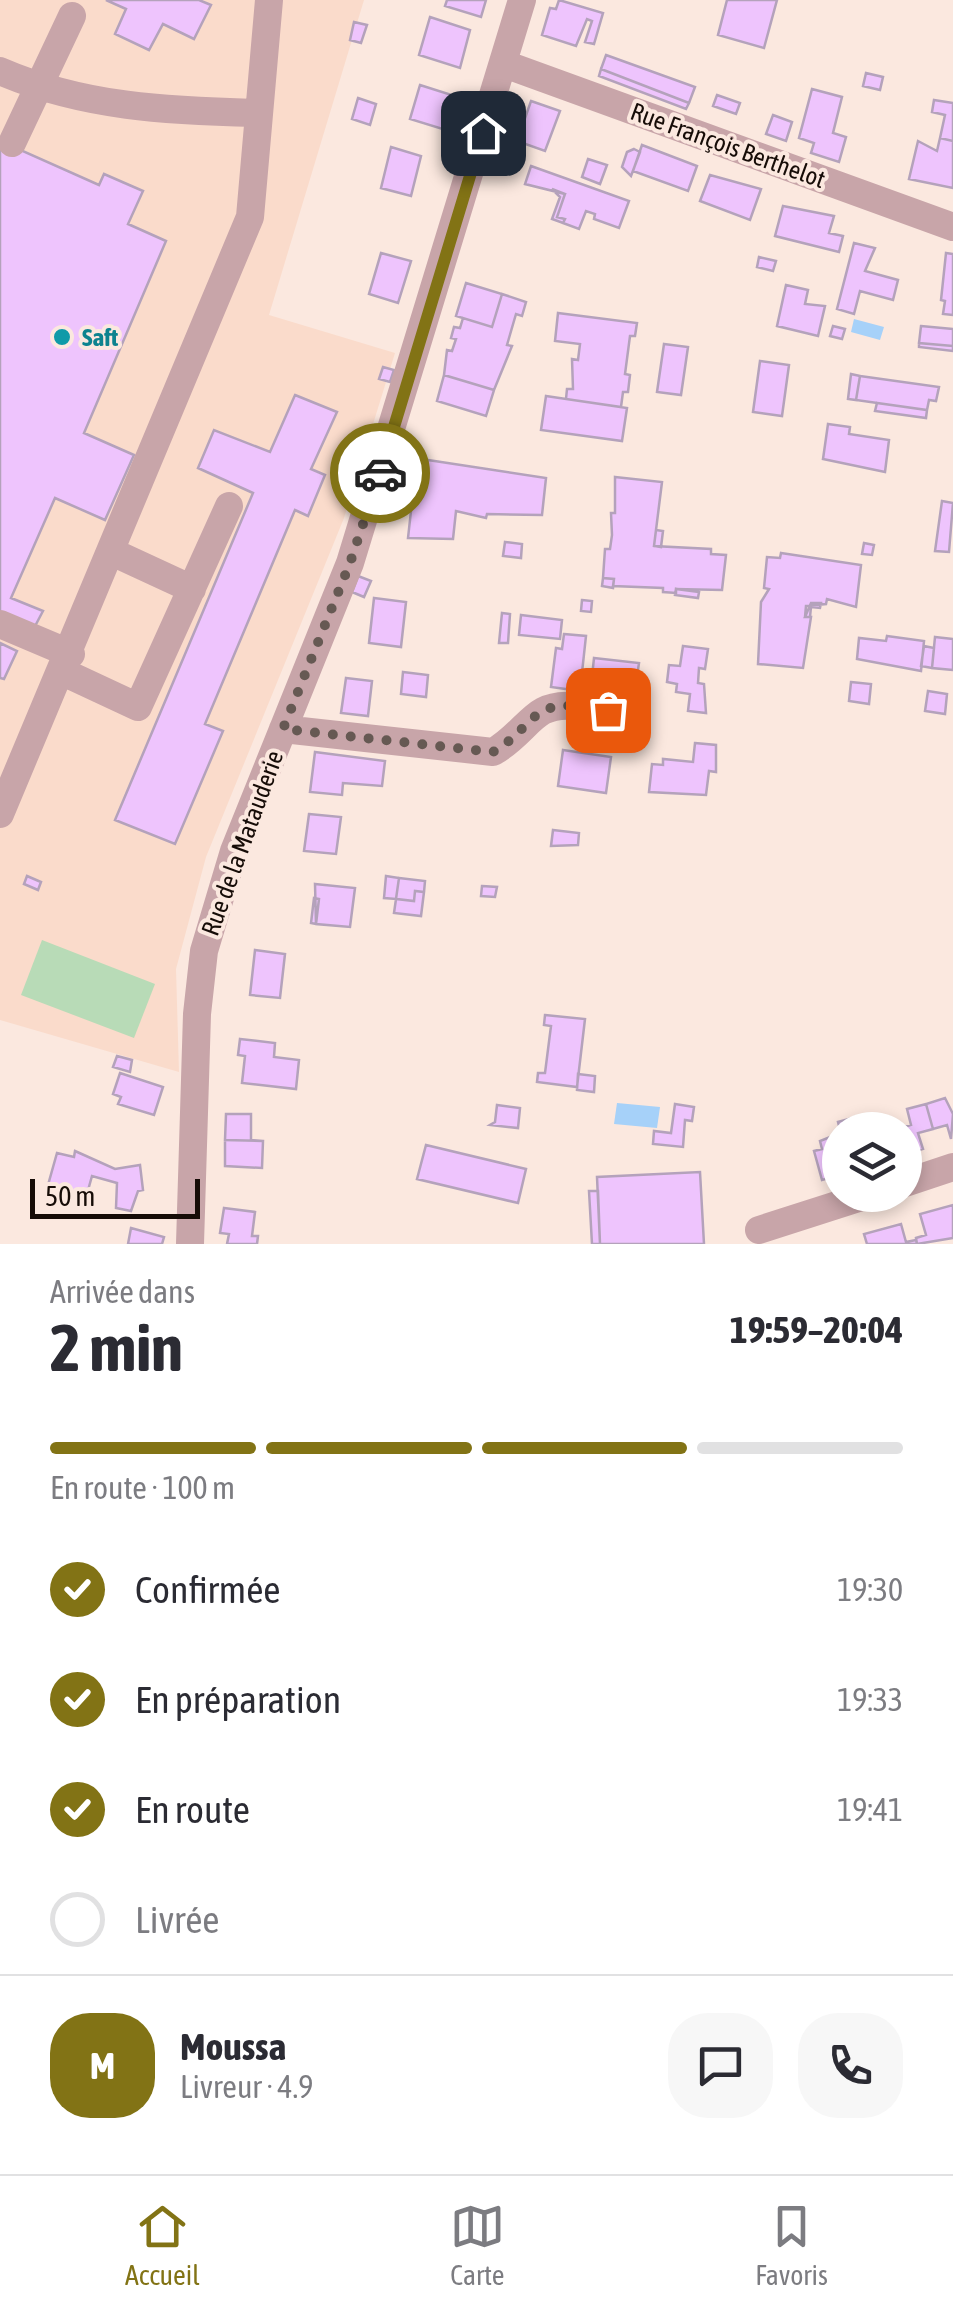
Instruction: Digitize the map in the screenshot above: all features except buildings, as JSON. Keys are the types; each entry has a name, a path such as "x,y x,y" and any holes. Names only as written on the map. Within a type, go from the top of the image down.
{"street":[{"name":"Rue de la Matauderie","path":"190,1244 196,1014 204,951 234,850 356,546 522,0"},
{"path":"0,814 67,663 250,218 265,2"},
{"path":"12,143 72,16"},
{"name":"Rue François Berthelot","path":"504,64 953,227"},
{"path":"0,71 62,96 143,107 259,112"},
{"path":"0,624 138,707 229,506"},
{"path":"112,552 192,589"},
{"path":"283,729 493,752 516,739 541,711 561,706 608,710"},
{"path":"922,1178 953,1168"},
{"path":"759,1230 822,1210"}],"shaded area":[{"path":"0,0 364,0 269,315 395,353 344,518 206,857 176,969 179,1072 0,1020"}],"green space":[{"path":"42,940 155,984 134,1038 21,995"}],"water":[{"path":"854,319 884,327 880,340 851,332"},
{"path":"617,1103 660,1107 657,1128 614,1124"}],"way so far":[{"path":"380,473 350,563 283,729 493,752 516,739 541,711 561,706 608,710"}],"place":[{"name":"Saft","path":"62,337"}],"route":[{"path":"380,473 483,133"}]}
